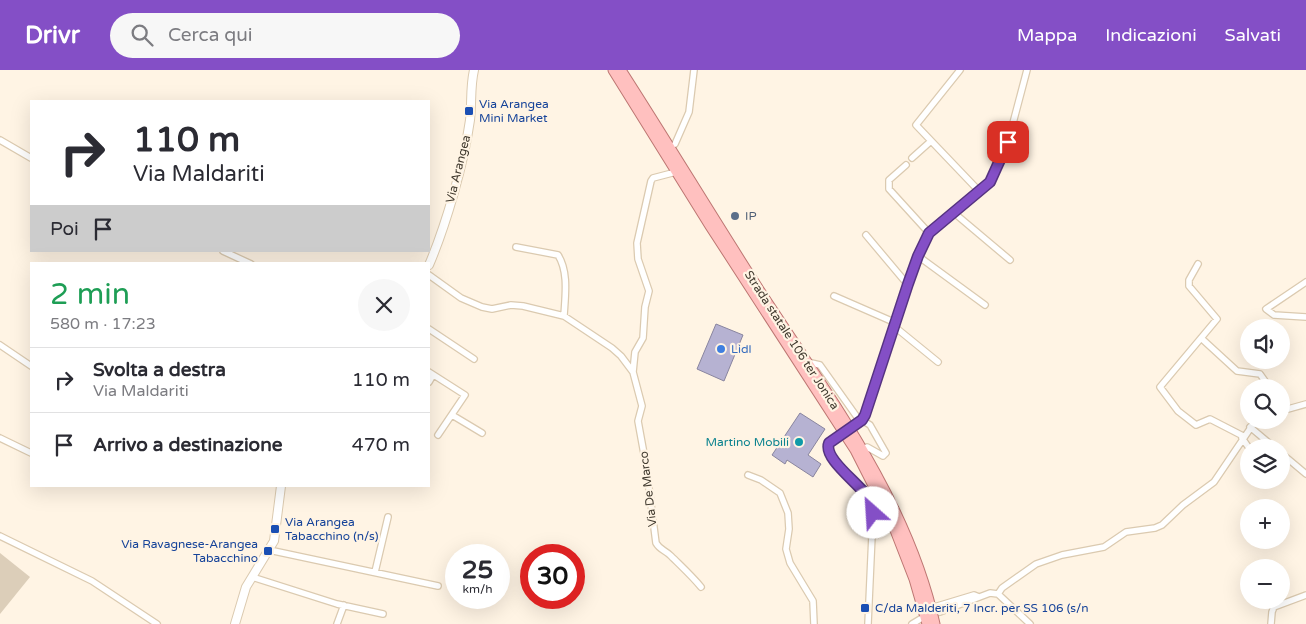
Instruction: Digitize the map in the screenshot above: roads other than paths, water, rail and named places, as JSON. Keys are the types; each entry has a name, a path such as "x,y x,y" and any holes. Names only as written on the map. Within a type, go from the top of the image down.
{"main road":[{"name":"Strada statale 106 ter Jonica","path":"613,70 866,470 893,525 914,579 924,621"},
{"name":"Strada statale 106 ter Jonica","path":"621,70 862,450 899,521 936,610 935,624"}],"street":[{"name":"Via Arangea","path":"430,262 455,188 470,119 470,91 474,70"},
{"path":"670,147 675,144 689,112 694,70"},
{"path":"960,70 916,125 979,191"},
{"path":"868,624 873,513 871,503 866,494 828,454 829,443 860,421 918,256 929,233 990,182 1008,142 1027,70"},
{"path":"0,140 30,157"},
{"path":"912,158 931,141"},
{"path":"906,165 889,180 889,189 929,233"},
{"path":"633,372 635,352 642,338 645,307 649,291 638,259 638,243 651,181 653,178 676,172"},
{"path":"953,212 1010,260"},
{"path":"866,235 908,284"},
{"path":"516,248 558,255 565,276 564,316"},
{"path":"225,252 247,262"},
{"path":"918,256 985,305"},
{"path":"1198,264 1189,280 1189,286 1217,320 1160,386 1178,411 1196,425 1210,419 1243,437"},
{"path":"430,276 461,298 482,307 492,309 511,305 523,306 564,316 612,348 633,372"},
{"path":"1306,282 1266,309 1274,315 1306,317"},
{"path":"834,296 895,325 938,362"},
{"path":"430,330 474,359"},
{"path":"1201,338 1237,371 1260,374 1264,379"},
{"path":"0,345 30,365"},
{"path":"807,362 820,365 860,421 870,425 886,454 883,456 867,447 862,450"},
{"name":"Via De Marco","path":"633,372 642,406 638,420 656,543 701,587"},
{"path":"431,373 465,395 438,435"},
{"path":"1290,408 1306,404"},
{"path":"452,414 482,433"},
{"path":"998,594 1002,588 1036,564 1062,554 1104,547 1126,532 1156,528 1162,525 1183,505 1214,482 1249,429"},
{"path":"1252,429 1264,439"},
{"path":"0,438 30,453"},
{"path":"1290,461 1306,474"},
{"path":"748,475 761,480 776,490 782,498 788,514 789,529 786,549 790,563 813,601 814,624"},
{"path":"236,624 246,587 274,541 281,487"},
{"path":"375,572 388,516"},
{"path":"0,536 92,581 157,624"},
{"path":"269,550 438,586"},
{"path":"252,577 344,606 383,614"},
{"path":"936,610 974,595 979,597 990,593 998,594 1030,624"},
{"path":"1271,624 1274,607 1306,595"},
{"path":"337,624 344,606"},
{"path":"912,624 924,621"}],"place":[{"name":"Via Arangea Mini Market","path":"469,111"},
{"name":"IP","path":"735,216"},
{"name":"Lidl","path":"721,349"},
{"name":"Martino Mobili","path":"799,442"},
{"name":"Via Arangea Tabacchino (n/s)","path":"275,529"},
{"name":"Via Ravagnese-Arangea Tabacchino","path":"268,551"},
{"name":"C/da Malderiti, 7 Incr. per SS 106 (s/n","path":"865,608"}]}
